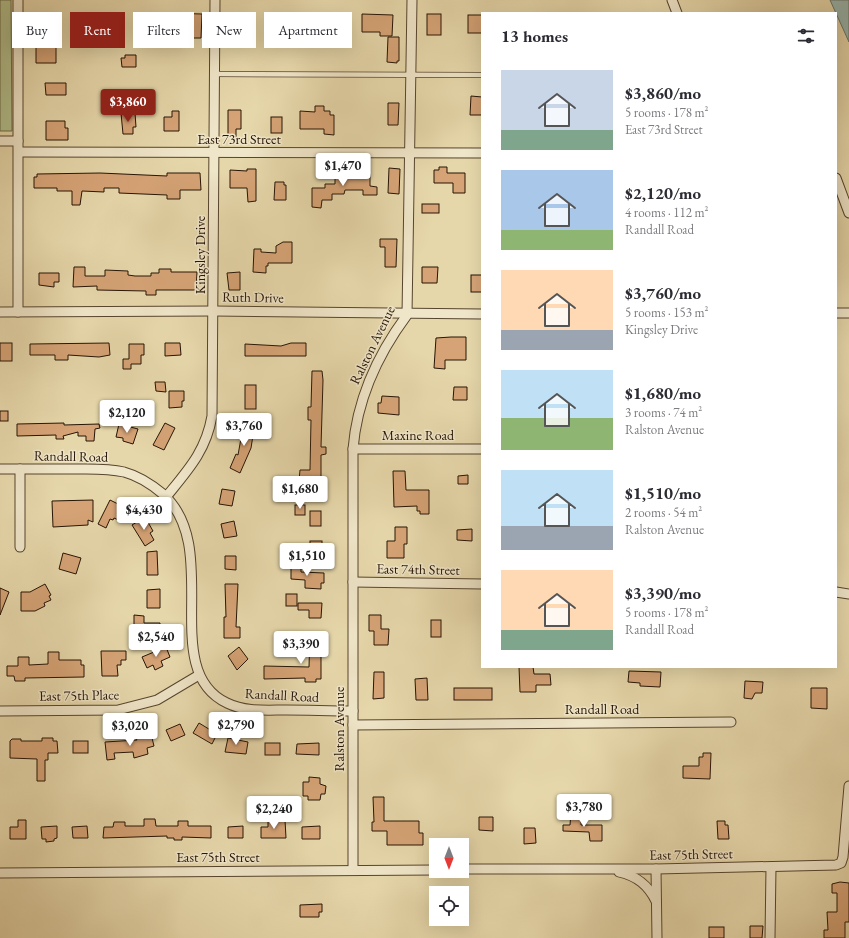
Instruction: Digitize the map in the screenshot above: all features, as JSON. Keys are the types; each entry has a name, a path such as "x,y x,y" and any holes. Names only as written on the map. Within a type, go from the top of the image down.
{"street":[{"path":"18,0 18,312"},
{"name":"Kingsley Drive","path":"166,497 196,459 210,430 213,407 215,0"},
{"name":"Ralston Avenue","path":"353,870 353,449 357,417 368,384 397,327 407,314 412,0"},
{"path":"672,0 677,12"},
{"path":"0,141 18,141"},
{"name":"East 73rd Street","path":"19,152 481,154"},
{"path":"837,181 849,213"},
{"name":"Ruth Drive","path":"0,312 214,311 481,314"},
{"path":"837,314 849,314"},
{"name":"Maxine Road","path":"353,449 481,449"},
{"name":"Randall Road","path":"0,469 106,469 124,472 152,485 166,497 183,522 190,548 193,653 199,675 209,690 228,703 241,708 353,711"},
{"path":"20,469 20,547"},
{"name":"East 74th Street","path":"353,582 481,584"},
{"path":"837,592 849,594"},
{"name":"East 75th Place","path":"0,710 118,710 157,700 199,675"},
{"name":"Randall Road","path":"353,725 732,722"},
{"name":"East 75th Street","path":"469,869 656,869 836,865 841,863 849,786"},
{"path":"770,938 771,867"},
{"path":"606,869 624,873 642,882 652,893 657,904"},
{"path":"656,869 657,938"},
{"name":"East 75th Street","path":"0,873 429,870"}],"lane":[{"path":"215,74 481,75"}],"green space":[{"path":"0,0 11,0 12,131 0,131"}],"water":[{"path":"830,0 849,0 849,42 837,15 837,12 835,12"}],"building":[{"path":"194,14 202,14 201,38 194,38"},
{"path":"362,14 393,15 392,36 380,36 380,32 362,32"},
{"path":"427,14 441,14 441,35 427,35"},
{"path":"468,15 481,15 481,33 468,33"},
{"path":"388,37 399,37 399,61 397,61 397,63 387,62"},
{"path":"36,48 56,48 56,63 36,63"},
{"path":"125,55 136,55 136,67 122,67 121,58 125,58"},
{"path":"45,83 66,83 66,95 46,95"},
{"path":"471,96 481,97 481,115 470,115"},
{"path":"388,103 399,103 398,125 388,125"},
{"path":"315,106 324,106 324,111 330,111 330,115 334,115 334,135 324,134 324,129 300,129 300,111 315,112"},
{"path":"228,110 241,110 241,129 236,129 236,137 228,137"},
{"path":"172,111 179,111 179,131 164,131 164,117 172,117"},
{"path":"121,113 135,113 136,127 133,127 133,134 123,134"},
{"path":"271,117 282,117 282,133 271,133"},
{"path":"46,121 65,121 65,128 68,128 68,140 46,140"},
{"path":"439,167 447,167 447,173 465,173 465,193 453,193 453,183 434,183 434,170 439,170"},
{"path":"389,168 400,169 399,194 388,193"},
{"path":"247,169 256,169 256,201 248,202 247,188 230,188 230,170 247,171"},
{"path":"100,173 167,176 167,173 200,173 201,190 180,190 180,199 167,199 167,195 119,193 119,188 104,188 104,192 82,191 80,205 72,205 72,191 57,191 57,188 34,188 34,177 37,177 37,174"},
{"path":"335,173 370,174 370,186 377,187 377,195 363,195 363,190 345,190 344,194 332,194 332,200 322,200 321,208 312,207 312,188 325,188 325,184 335,184"},
{"path":"275,182 284,182 284,185 286,185 286,200 274,200"},
{"path":"422,204 439,204 439,213 422,213"},
{"path":"380,239 397,239 396,267 385,267 385,247 380,247"},
{"path":"283,242 292,242 292,263 268,263 268,266 266,266 266,273 253,272 254,249 261,249 261,252 276,253 276,246"},
{"path":"74,267 85,267 85,276 105,276 105,270 128,271 128,275 135,276 151,276 151,273 159,273 159,269 171,269 171,272 197,272 196,290 156,290 156,295 146,295 146,291 97,290 97,286 73,287"},
{"path":"422,267 438,267 437,283 422,283"},
{"path":"240,272 240,290 229,290 227,273"},
{"path":"39,273 59,273 59,282 54,282 54,287 39,285"},
{"path":"471,275 481,275 481,292 471,292"},
{"path":"466,337 466,360 445,360 445,369 434,368 436,338"},
{"path":"0,343 12,343 12,361 0,361"},
{"path":"109,343 110,355 99,357 68,355 68,360 55,360 55,355 30,355 30,344"},
{"path":"165,343 180,343 181,355 165,356"},
{"path":"291,343 306,343 306,356 245,356 245,344 281,346"},
{"path":"129,344 144,344 144,355 141,355 141,364 131,364 131,369 123,369 123,359 129,359"},
{"path":"312,371 322,371 323,380 321,447 326,447 326,454 321,455 321,480 324,480 324,489 321,489 321,496 304,496 304,481 299,481 300,470 310,470 311,420 308,420 308,407 311,407"},
{"path":"155,382 165,382 166,392 156,391"},
{"path":"245,385 256,385 256,409 245,409"},
{"path":"454,387 467,387 467,400 453,400"},
{"path":"169,391 184,391 184,401 182,401 182,407 169,408"},
{"path":"382,396 399,397 399,415 378,413 378,403 381,403"},
{"path":"0,411 8,411 8,421 0,421"},
{"path":"244,422 255,423 251,448 240,473 230,468 236,454 238,455"},
{"path":"64,423 64,425 99,424 100,428 95,429 94,441 86,441 86,436 78,436 78,432 63,436 64,439 56,439 56,435 17,436 17,424"},
{"path":"165,423 175,428 164,450 153,445"},
{"path":"119,424 138,429 133,444 123,441 123,438 116,437"},
{"path":"393,471 405,471 406,490 429,490 429,514 420,514 420,511 417,511 417,506 394,507"},
{"path":"468,475 468,484 458,484 458,476"},
{"path":"222,489 235,491 232,506 219,504"},
{"path":"93,500 93,522 88,520 88,525 53,527 52,501"},
{"path":"110,500 124,507 123,509 128,512 123,522 114,518 113,520 110,519 106,528 98,524"},
{"path":"295,505 305,505 305,515 295,515"},
{"path":"310,511 321,511 321,526 310,526"},
{"path":"145,517 153,531 150,533 154,540 145,546 132,525"},
{"path":"234,521 237,536 224,538 221,524"},
{"path":"395,527 407,527 407,544 404,544 404,558 387,558 387,541 395,541"},
{"path":"472,529 472,541 457,540 457,530"},
{"path":"310,541 322,541 322,557 310,557"},
{"path":"157,551 158,575 147,575 147,552"},
{"path":"63,553 81,558 76,574 59,569"},
{"path":"225,556 236,556 236,570 225,569"},
{"path":"291,564 301,564 301,572 324,573 324,583 321,583 321,589 305,588 305,580 291,579"},
{"path":"45,584 51,595 49,596 51,600 44,603 45,606 35,611 21,611 21,592 30,592"},
{"path":"225,584 238,584 236,627 240,627 240,638 224,638 224,617 226,617"},
{"path":"0,588 9,592 0,615"},
{"path":"160,589 160,608 147,608 147,590"},
{"path":"286,594 297,594 297,606 286,606"},
{"path":"298,603 322,603 321,618 309,618 309,610 298,610"},
{"path":"134,615 144,616 144,623 160,623 160,639 148,639 148,633 138,633 138,625 134,625"},
{"path":"369,615 381,615 381,629 389,629 388,645 374,645 374,631 369,631"},
{"path":"431,620 441,620 441,637 431,637"},
{"path":"310,632 319,632 319,638 321,638 321,679 316,679 316,682 305,682 305,678 264,679 264,666 309,667"},
{"path":"166,647 170,657 161,661 163,666 155,670 153,665 147,668 142,657"},
{"path":"239,647 248,659 237,670 228,656"},
{"path":"101,651 126,651 126,660 121,660 121,665 117,665 118,676 102,676"},
{"path":"48,652 59,652 59,660 81,660 81,665 84,665 84,677 25,678 25,681 15,681 14,676 7,676 7,666 18,666 18,657 29,657 29,665 48,664"},
{"path":"519,668 533,668 534,674 550,674 551,685 536,685 536,692 520,692"},
{"path":"629,671 661,672 660,687 640,686 640,683 628,682"},
{"path":"374,672 384,672 384,698 373,699"},
{"path":"427,678 428,700 416,700 415,679"},
{"path":"745,681 763,682 762,693 755,693 752,699 744,698"},
{"path":"454,688 492,688 492,700 454,700"},
{"path":"811,688 827,688 827,709 811,708"},
{"path":"199,723 217,734 212,744 193,733"},
{"path":"180,724 185,735 171,741 166,730"},
{"path":"151,734 154,746 147,748 148,754 134,758 133,752 114,753 115,759 107,760 105,742 137,740 136,738"},
{"path":"42,738 53,738 53,741 57,741 58,753 48,753 48,760 45,760 45,781 37,781 37,759 10,758 10,741 12,739 21,739 21,741 42,741"},
{"path":"228,738 248,742 246,754 225,752"},
{"path":"73,741 88,741 88,753 73,753"},
{"path":"265,743 280,743 280,755 265,755"},
{"path":"319,743 319,755 296,754 297,744"},
{"path":"703,753 711,753 710,779 683,778 683,766 699,766 699,757 703,757"},
{"path":"309,777 320,778 320,784 326,786 325,794 321,794 320,800 308,800 308,796 303,796 303,782 309,782"},
{"path":"373,797 384,797 384,821 419,821 419,833 423,833 423,845 387,845 387,831 372,831 372,822 374,822"},
{"path":"571,812 581,812 581,825 602,825 602,841 590,841 589,832 563,831 563,825 570,825"},
{"path":"479,817 493,817 493,831 479,830"},
{"path":"144,819 155,819 156,826 178,826 178,821 188,821 188,826 211,826 211,838 182,837 182,840 174,840 174,838 167,838 167,836 103,838 104,827 113,827 114,822 125,822 125,826 144,826"},
{"path":"18,820 26,820 26,839 10,839 10,827 18,827"},
{"path":"285,820 286,838 261,838 261,827 268,827 268,821"},
{"path":"717,821 725,821 725,825 728,825 729,839 718,839"},
{"path":"57,826 57,838 54,839 54,841 46,842 46,839 42,839 41,827"},
{"path":"87,826 88,838 73,838 72,827"},
{"path":"243,826 243,838 228,838 228,827"},
{"path":"320,826 320,839 302,839 302,827"},
{"path":"524,828 535,828 536,843 524,844"},
{"path":"840,882 849,883 849,922 845,922 845,938 824,938 824,930 828,930 827,912 837,912 837,893 832,893 832,884"},
{"path":"322,904 322,912 319,912 319,917 300,917 300,905"},
{"path":"750,926 763,926 762,938 750,938"},
{"path":"709,927 724,927 724,938 709,938"}]}
